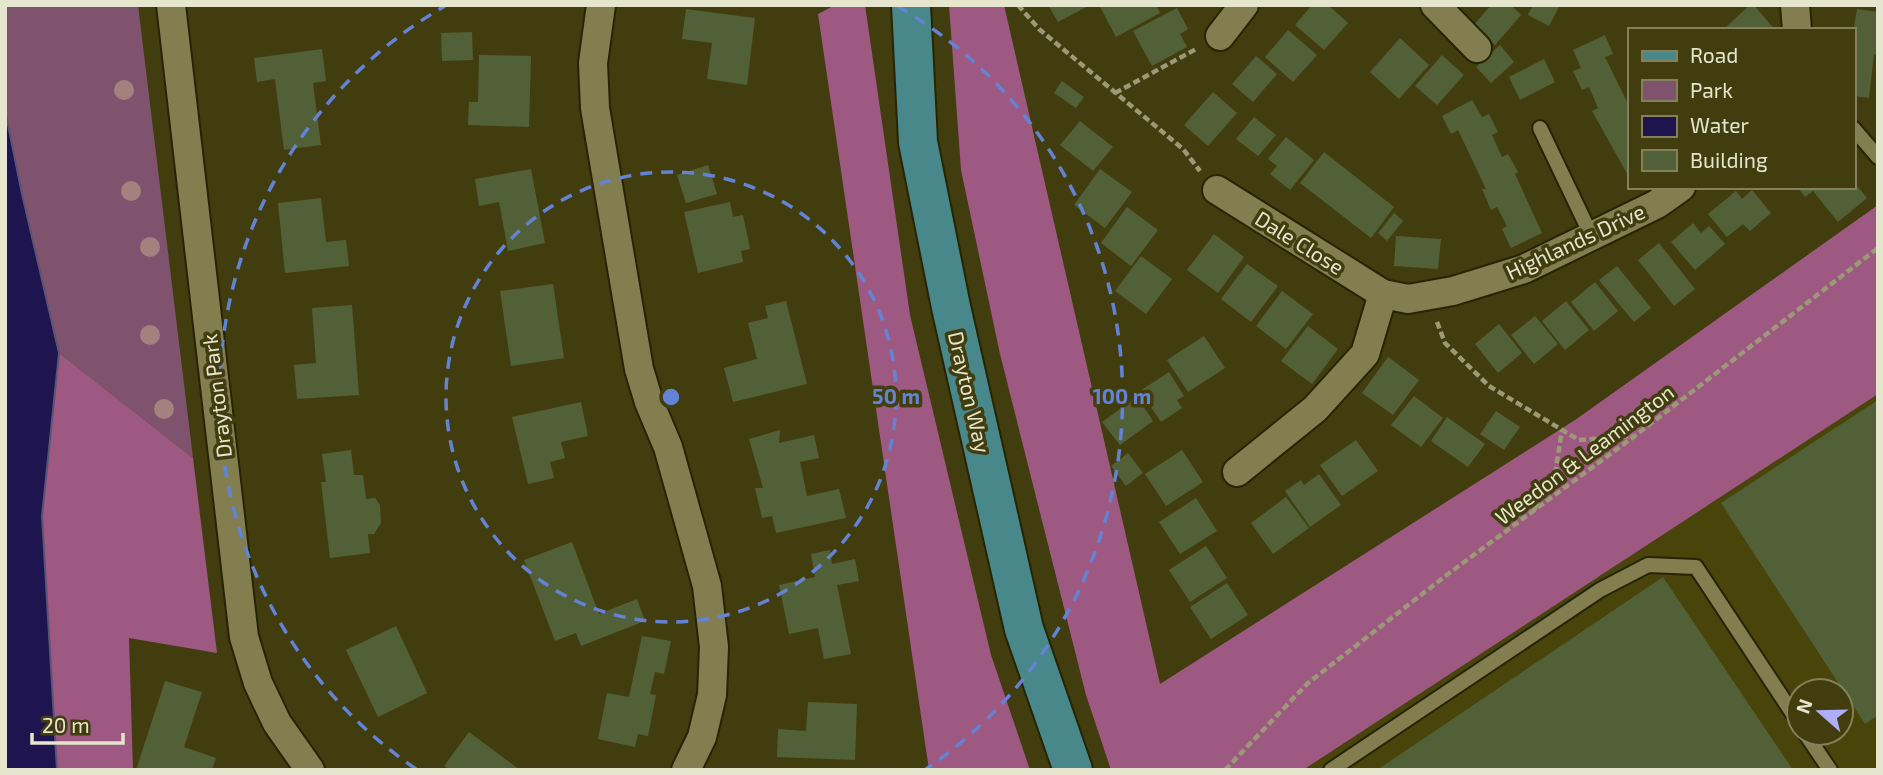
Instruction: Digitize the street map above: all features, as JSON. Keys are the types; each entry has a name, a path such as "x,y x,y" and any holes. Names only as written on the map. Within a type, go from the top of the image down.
{"main road":[{"name":"Drayton Way","path":"911,5 918,142 951,307 1024,629 1073,770"}],"street":[{"name":"Drayton Park","path":"170,5 244,637 258,683 277,723 310,770"},
{"path":"601,5 593,63 595,108 639,369 649,402 668,447 707,586 714,647 712,695 702,737 686,770"},
{"path":"1220,36 1244,5"},
{"path":"1435,5 1477,48"},
{"path":"1795,5 1797,28"},
{"name":"Highlands Drive","path":"1383,295 1408,299 1453,291 1524,269 1657,204 1678,189"},
{"name":"Dale Close","path":"1217,190 1383,295"},
{"path":"1237,472 1315,409 1365,354 1383,295"}],"lane":[{"path":"1541,128 1592,237"},
{"path":"1855,130 1878,157"},
{"path":"1331,770 1600,590 1648,565 1696,566 1785,702"},
{"path":"1814,747 1830,770"}],"path":[{"path":"1018,5 1039,29 1183,149 1217,190"},
{"path":"1115,93 1220,36"},
{"name":"Weedon & Leamington","path":"1225,770 1308,682 1636,435 1878,248"},
{"path":"1428,295 1445,343 1489,386 1579,440 1636,435"},
{"path":"1532,514 1555,474 1562,429"}],"shaded area":[{"path":"835,5 865,5 910,315 991,655 1030,770 929,770 818,14"},
{"path":"949,5 1004,5 1160,684 1575,420 1878,205 1878,394 1303,770 1111,770 1086,695 1000,354 961,170"},
{"path":"59,353 193,458 217,653 129,638 133,770 57,770 42,516"},
{"path":"1878,394 1878,770 1303,770"}],"green space":[{"path":"5,5 138,5 193,458 59,353 5,110"}],"water":[{"path":"5,110 59,353 42,516 57,770 5,770"}],"building":[{"path":"1048,5 1090,5 1058,22"},
{"path":"1099,5 1156,5 1160,13 1116,37"},
{"path":"1312,5 1328,5 1348,23 1324,50 1295,25"},
{"path":"1491,5 1511,5 1521,15 1495,45 1473,26"},
{"path":"1533,5 1560,5 1549,26 1528,15"},
{"path":"1750,5 1754,5 1773,28 1728,28 1727,26"},
{"path":"1177,8 1188,29 1180,34 1187,47 1152,66 1133,31"},
{"path":"686,9 755,18 747,85 707,79 712,43 682,39"},
{"path":"1857,9 1878,12 1878,55 1874,54 1869,98 1855,96 1854,28"},
{"path":"1288,30 1317,55 1293,82 1265,57"},
{"path":"472,32 473,60 442,61 441,33"},
{"path":"1605,35 1613,54 1605,57 1628,104 1628,175 1592,111 1598,108 1589,87 1582,90 1573,71 1581,68 1573,50"},
{"path":"1400,38 1429,65 1399,99 1370,72"},
{"path":"1500,45 1514,62 1491,83 1476,67"},
{"path":"322,49 326,81 313,83 321,145 284,150 275,79 257,82 254,58"},
{"path":"479,55 531,56 529,127 468,125 469,102 478,102"},
{"path":"1442,55 1464,75 1437,105 1415,86"},
{"path":"1256,56 1277,74 1253,102 1232,84"},
{"path":"1544,59 1555,82 1520,100 1509,77"},
{"path":"1062,81 1084,97 1076,108 1054,93"},
{"path":"1213,92 1237,113 1208,146 1184,125"},
{"path":"1472,100 1482,117 1489,114 1498,132 1492,135 1502,157 1508,154 1518,172 1515,174 1542,233 1511,248 1502,229 1507,226 1497,207 1491,210 1482,189 1486,189 1458,130 1451,134 1442,116"},
{"path":"1254,117 1276,135 1258,156 1236,139"},
{"path":"1080,121 1113,147 1093,171 1060,145"},
{"path":"1286,137 1314,160 1290,190 1270,174 1277,166 1268,159"},
{"path":"1324,152 1394,207 1371,238 1300,183"},
{"path":"708,165 717,194 686,203 677,175"},
{"path":"531,169 545,243 508,251 499,202 479,206 475,179"},
{"path":"1100,169 1132,192 1105,228 1074,205"},
{"path":"1855,183 1867,198 1838,222 1813,191 1805,197 1799,189 1855,189"},
{"path":"1752,190 1771,213 1750,231 1743,224 1727,237 1708,214 1736,191 1742,199"},
{"path":"321,198 326,242 346,240 349,266 285,273 278,203"},
{"path":"730,202 733,217 743,215 750,249 741,251 743,262 698,273 684,212"},
{"path":"1127,207 1158,230 1131,266 1101,243"},
{"path":"1394,213 1403,221 1387,241 1378,233"},
{"path":"1693,223 1701,233 1709,226 1725,244 1695,270 1671,242"},
{"path":"1214,234 1244,257 1218,293 1187,270"},
{"path":"1396,236 1441,239 1438,269 1394,266"},
{"path":"1659,243 1695,289 1674,306 1638,260"},
{"path":"1141,256 1172,279 1146,314 1115,291"},
{"path":"1247,264 1278,286 1251,322 1221,299"},
{"path":"1617,266 1651,308 1634,322 1599,280"},
{"path":"1595,282 1618,311 1594,331 1571,302"},
{"path":"553,284 564,358 511,366 500,291"},
{"path":"1282,291 1313,314 1286,349 1256,326"},
{"path":"786,301 807,384 733,402 724,368 757,359 748,323 768,318 765,306"},
{"path":"1566,301 1589,330 1565,350 1542,321"},
{"path":"352,305 359,395 297,399 294,365 316,363 312,308"},
{"path":"1535,316 1558,344 1534,364 1511,335"},
{"path":"1499,324 1522,353 1498,373 1475,344"},
{"path":"1308,326 1338,349 1312,384 1281,361"},
{"path":"1204,336 1225,368 1188,392 1167,360"},
{"path":"1388,357 1419,380 1393,415 1362,393"},
{"path":"1169,372 1184,396 1177,400 1182,408 1161,422 1140,391"},
{"path":"1414,396 1443,418 1421,447 1391,425"},
{"path":"1137,397 1153,421 1120,445 1102,422"},
{"path":"1878,400 1878,715 1865,724 1855,709 1855,677 1834,677 1721,503"},
{"path":"581,402 588,436 561,442 565,458 550,462 554,478 528,484 512,417"},
{"path":"1496,411 1520,427 1504,450 1480,434"},
{"path":"1447,417 1485,444 1468,467 1431,441"},
{"path":"780,430 779,443 814,435 819,458 800,462 807,496 839,489 846,518 776,533 772,516 762,518 755,488 763,488 749,439"},
{"path":"1356,440 1378,471 1342,496 1320,465"},
{"path":"351,450 354,475 363,475 366,499 375,498 380,505 381,523 374,534 368,534 370,553 330,558 321,482 326,482 322,454"},
{"path":"1182,450 1203,482 1166,506 1145,474"},
{"path":"1128,453 1143,473 1126,486 1111,466"},
{"path":"1319,474 1341,505 1310,527 1285,491 1301,480 1304,485"},
{"path":"1286,497 1309,528 1273,554 1251,523"},
{"path":"1196,498 1217,531 1180,554 1159,522"},
{"path":"572,542 599,614 637,599 645,621 581,646 576,633 555,641 524,560"},
{"path":"1206,546 1227,578 1190,602 1169,570"},
{"path":"830,550 832,564 855,559 859,581 837,585 851,654 824,659 818,628 789,634 779,585 815,577 811,554"},
{"path":"1663,577 1793,770 1377,770"},
{"path":"1227,583 1248,615 1211,639 1190,607"},
{"path":"396,626 427,693 378,717 346,650"},
{"path":"642,636 671,641 664,674 655,672 650,694 656,695 648,736 638,734 635,747 598,739 607,693 629,697"},
{"path":"165,681 202,692 184,747 216,758 212,770 136,770"},
{"path":"808,702 857,704 855,760 777,757 778,729 806,731"},
{"path":"469,732 520,770 450,770 444,766"}]}
